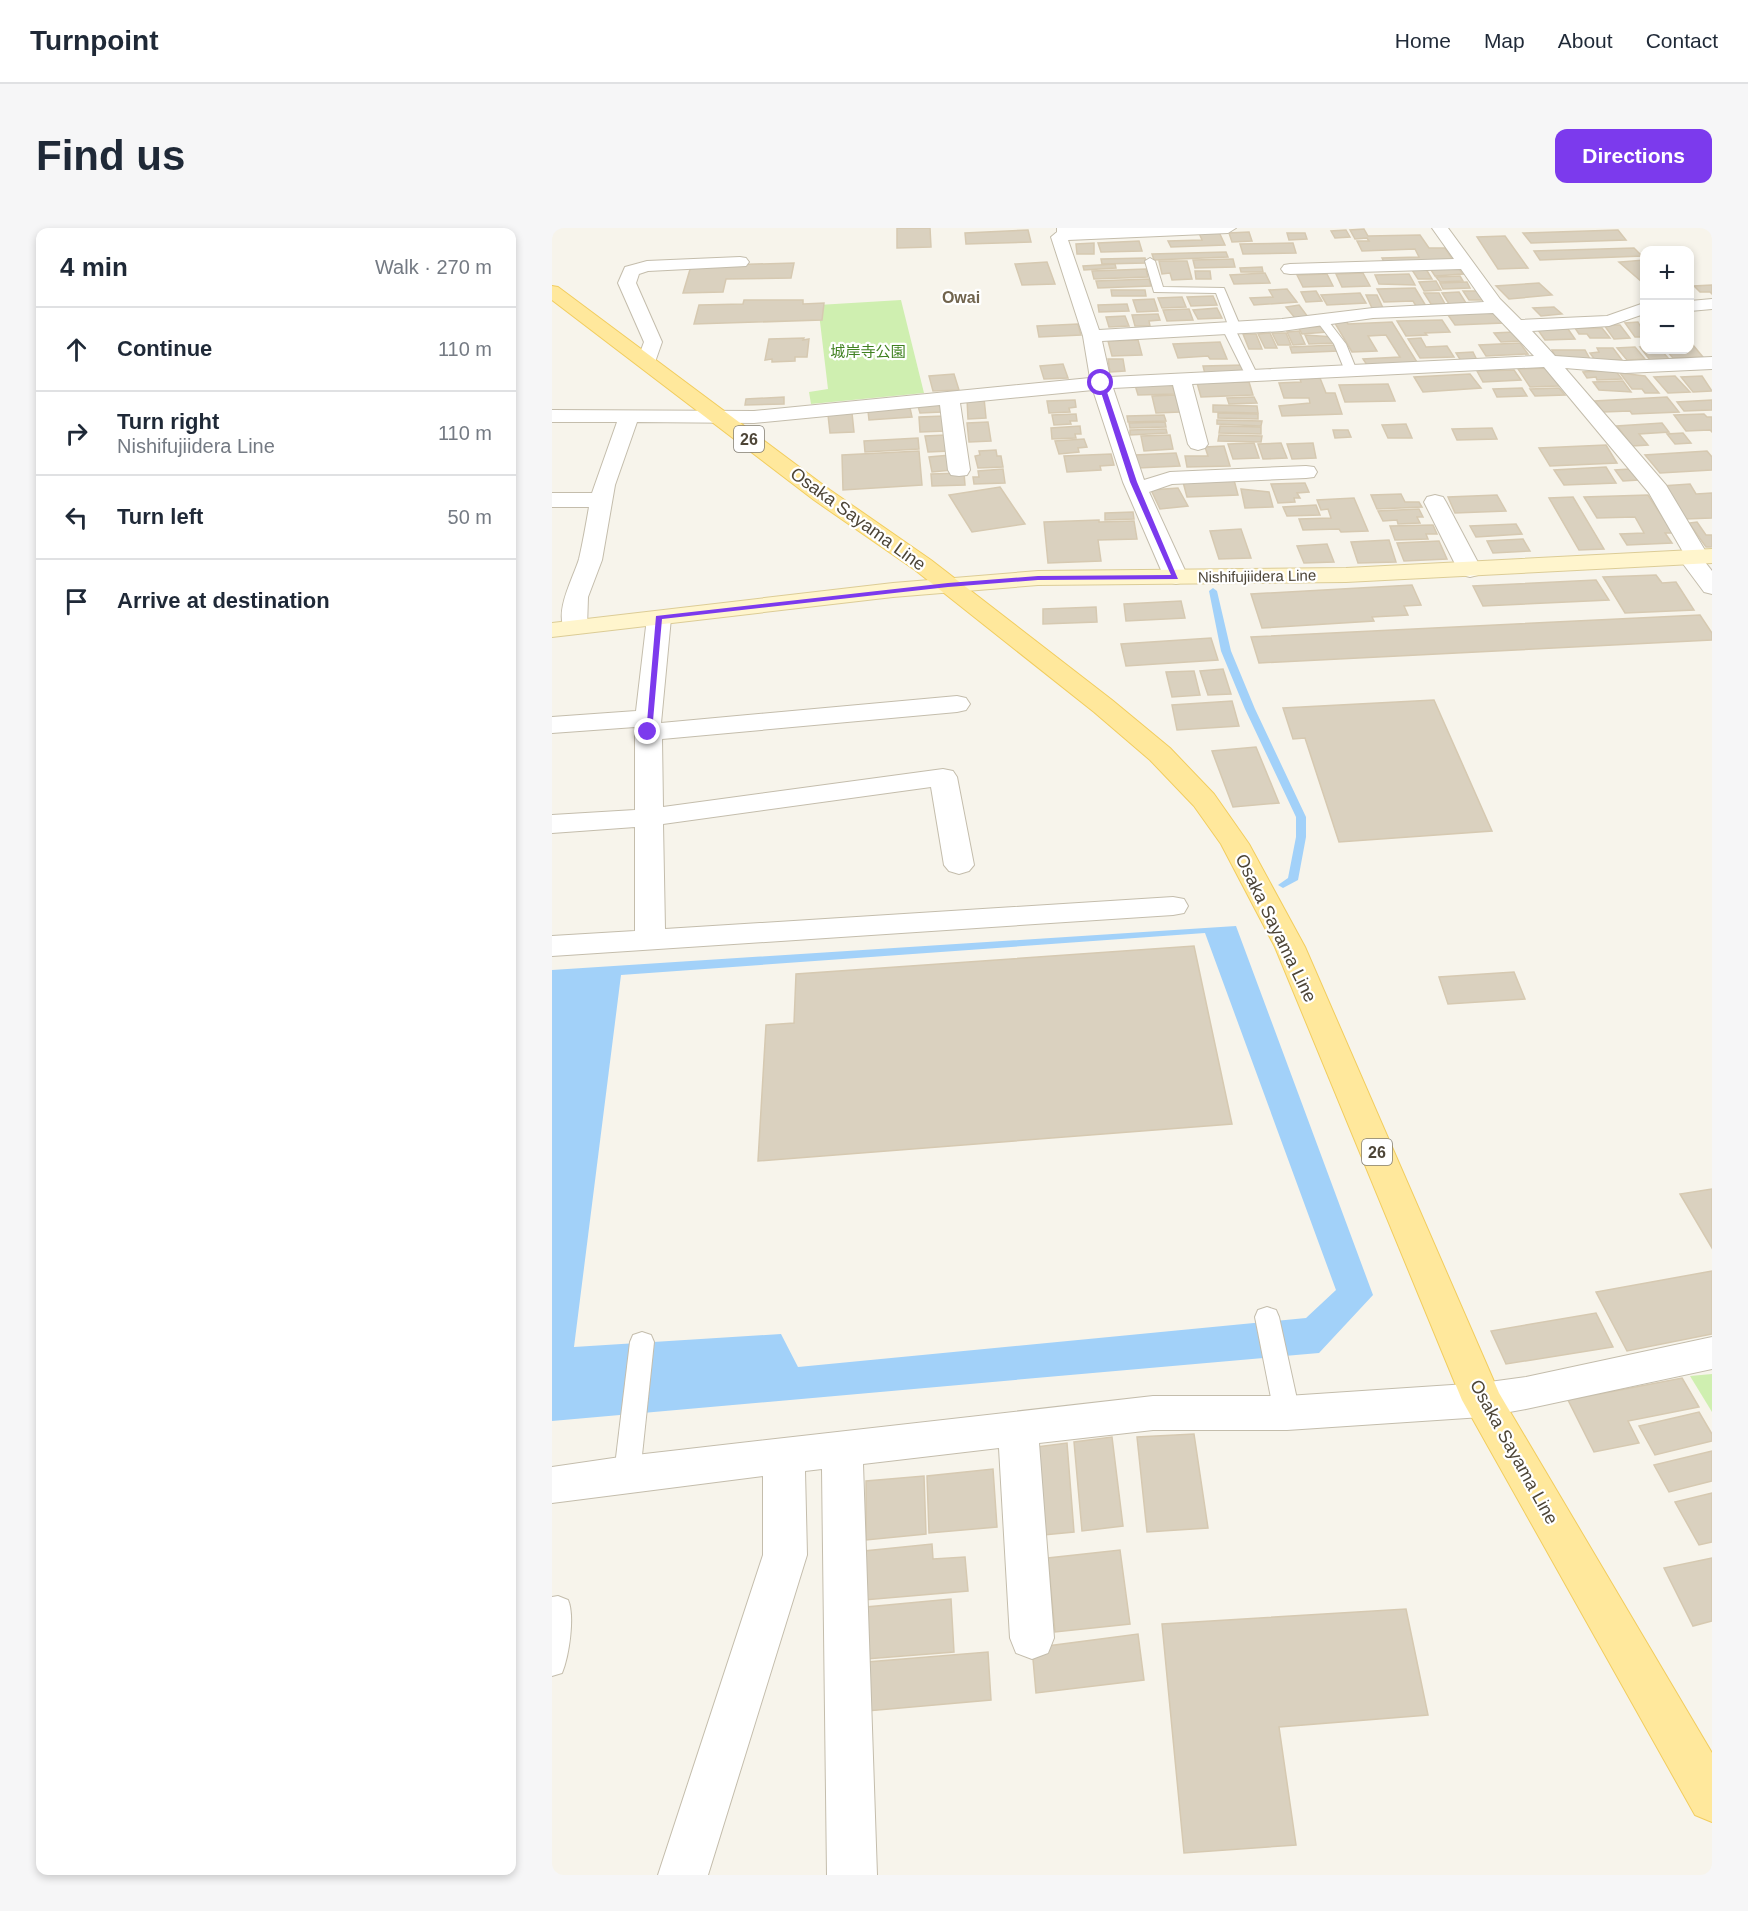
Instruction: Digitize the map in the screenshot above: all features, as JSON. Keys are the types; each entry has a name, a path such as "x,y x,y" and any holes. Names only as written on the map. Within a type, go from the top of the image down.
{"main road":[{"name":"Osaka Sayama Line","path":"552,291 822,495 948,585 1103,705 1160,754 1204,800 1235,844 1290,947 1482,1400 1712,1798"},
{"name":"Nishifujiidera Line","path":"563,628 948,585 1038,578 1346,575 1700,557"}],"street":[{"path":"1176,577 1137,489 1101,383 1092,336 1059,237 1065,231 1227,228"},
{"path":"1440,228 1494,303 1518,326 1658,490 1700,557 1712,586"},
{"path":"647,361 653,342 627,283 631,271 647,266 740,262"},
{"path":"1290,269 1467,264"},
{"path":"1694,306 1712,304"},
{"path":"1092,336 1232,328 1373,313 1500,307"},
{"path":"1518,326 1609,321 1640,309"},
{"path":"552,416 754,417 1101,383 1351,371 1542,354 1585,345"},
{"path":"1542,354 1625,367 1712,363"},
{"path":"1181,379 1198,444"},
{"path":"949,397 959,470"},
{"path":"563,628 591,560 604,485 629,417"},
{"path":"1137,489 1170,478 1306,472"},
{"path":"552,500 601,500"},
{"path":"1435,502 1470,570"},
{"path":"651,938 648,725 658,618"},
{"path":"552,725 648,725 957,704"},
{"path":"552,824 649,817 943,777 959,865"},
{"path":"552,946 1173,906"},
{"path":"552,1485 627,1474 1153,1413 1285,1401 1437,1405 1482,1400 1526,1393 1712,1353"},
{"path":"1018,1428 1032,1638"},
{"path":"842,1449 852,1875"},
{"path":"682,1875 785,1555 784,1456"}],"lane":[{"path":"1149,261 1158,290 1220,290 1232,328 1252,376"},
{"path":"1322,320 1341,344 1351,371"},
{"path":"1267,1317 1285,1401"},
{"path":"627,1474 642,1342"},
{"path":"552,1610 558,1609 552,1663"}],"green space":[{"name":"城岸寺公園","path":"901,300 924,393 811,404 809,392 828,389 818,305"},
{"path":"1712,1374 1712,1412 1690,1376"}],"water":[{"path":"1236,926 1373,1295 1319,1353 552,1421 552,970","holes":["1205,933 1336,1290 1306,1318 798,1367 781,1334 574,1347 621,975"]}],"building":[{"path":"897,228 930,228 931,247 897,248"},
{"path":"1364,229 1368,236 1420,235 1429,248 1445,248 1453,260 1384,262 1382,258 1419,257 1415,249 1362,251 1357,241 1369,241 1367,238 1355,239 1350,230"},
{"path":"1028,230 1031,242 966,244 965,233"},
{"path":"1346,230 1350,237 1335,238 1331,231"},
{"path":"1618,230 1626,240 1531,243 1523,233"},
{"path":"1219,232 1225,245 1171,247 1168,241 1202,240 1199,233"},
{"path":"1249,232 1252,241 1232,242 1229,233"},
{"path":"1287,233 1305,233 1307,239 1289,240"},
{"path":"1505,236 1528,268 1498,269 1477,237"},
{"path":"1139,241 1142,251 1101,252 1098,243"},
{"path":"1094,243 1094,254 1077,254 1076,244"},
{"path":"1293,243 1296,253 1243,254 1240,244"},
{"path":"1634,248 1640,256 1540,260 1534,251"},
{"path":"1226,252 1228,257 1154,260 1152,254"},
{"path":"1145,258 1146,263 1102,264 1101,259"},
{"path":"1233,259 1235,267 1195,268 1193,260"},
{"path":"1640,260 1640,280 1619,262"},
{"path":"1159,261 1187,261 1192,279 1172,280 1170,273 1162,274"},
{"path":"1047,262 1055,284 1022,285 1015,264"},
{"path":"794,263 791,278 726,279 723,292 683,293 691,266"},
{"path":"1115,264 1116,268 1084,270 1083,266"},
{"path":"1457,266 1463,274 1435,276 1429,267"},
{"path":"1262,267 1263,272 1241,272 1240,268"},
{"path":"1146,269 1148,277 1094,279 1092,271"},
{"path":"1426,269 1432,279 1418,279 1412,270"},
{"path":"1195,271 1210,271 1211,279 1196,279"},
{"path":"1265,273 1270,283 1234,284 1230,275"},
{"path":"1363,273 1370,286 1342,287 1336,274"},
{"path":"1327,274 1333,286 1303,287 1297,275"},
{"path":"1409,274 1415,285 1379,284 1375,275"},
{"path":"1460,276 1463,281 1440,282 1436,277"},
{"path":"1149,279 1151,286 1098,288 1096,281"},
{"path":"1436,281 1441,290 1424,291 1419,282"},
{"path":"1467,282 1470,288 1443,289 1440,283"},
{"path":"1539,283 1552,295 1509,299 1496,286"},
{"path":"1712,285 1712,294 1700,292 1694,286"},
{"path":"1415,288 1426,306 1416,306 1413,301 1384,302 1377,289"},
{"path":"1287,289 1297,302 1254,305 1250,298 1273,297 1269,290"},
{"path":"1111,290 1145,290 1146,296 1112,296"},
{"path":"1316,291 1322,301 1306,302 1301,292"},
{"path":"1463,291 1479,291 1485,300 1469,300"},
{"path":"1459,292 1466,303 1449,304 1442,293"},
{"path":"1360,293 1366,303 1327,305 1321,295"},
{"path":"1424,293 1439,293 1445,304 1431,304"},
{"path":"1366,295 1377,295 1383,308 1372,308"},
{"path":"1213,296 1217,305 1191,306 1187,297"},
{"path":"1182,297 1186,307 1162,308 1158,298"},
{"path":"1154,299 1158,311 1137,312 1133,300"},
{"path":"744,300 803,300 803,304 824,303 822,320 694,324 699,305 743,304"},
{"path":"1127,304 1129,311 1099,312 1098,305"},
{"path":"1299,305 1308,317 1295,318 1286,307"},
{"path":"1554,307 1562,314 1541,316 1533,308"},
{"path":"1217,308 1222,318 1198,319 1193,310"},
{"path":"1189,309 1193,320 1167,321 1163,310"},
{"path":"1495,312 1503,323 1455,325 1448,315"},
{"path":"1158,314 1160,320 1149,321 1150,326 1135,326 1132,315"},
{"path":"1125,316 1129,326 1109,327 1106,317"},
{"path":"1345,319 1348,324 1392,322 1417,362 1367,365 1363,359 1400,357 1386,335 1368,336 1377,351 1352,352 1333,320"},
{"path":"1442,320 1450,332 1406,336 1397,321"},
{"path":"1638,322 1640,337 1635,337 1625,323"},
{"path":"1078,324 1081,335 1039,337 1037,326"},
{"path":"1311,324 1313,327 1324,326 1327,332 1302,334 1297,325"},
{"path":"1604,325 1620,325 1630,338 1614,339"},
{"path":"1575,328 1602,328 1610,338 1590,338 1587,334 1579,334"},
{"path":"1568,329 1575,339 1545,340 1538,330"},
{"path":"1299,331 1305,344 1293,345 1287,332"},
{"path":"1514,332 1521,341 1501,342 1494,333"},
{"path":"1270,333 1277,348 1265,348 1258,334"},
{"path":"1272,333 1286,333 1291,345 1278,345"},
{"path":"1243,334 1256,334 1262,349 1249,349"},
{"path":"1305,335 1334,337 1337,343 1309,344"},
{"path":"804,338 803,340 809,339 807,357 795,357 795,361 765,360 769,339"},
{"path":"1421,338 1426,347 1447,346 1454,357 1420,358 1408,339"},
{"path":"1138,340 1142,355 1112,356 1108,341"},
{"path":"1220,342 1227,359 1210,359 1208,356 1178,358 1173,344"},
{"path":"1520,343 1528,354 1486,356 1479,345"},
{"path":"1336,345 1338,351 1292,353 1290,347"},
{"path":"1694,346 1703,357 1673,358 1670,354 1694,354"},
{"path":"1635,347 1645,359 1627,360 1617,348"},
{"path":"1597,348 1613,348 1622,360 1595,360 1590,353 1599,352"},
{"path":"1552,350 1585,350 1590,359 1563,359 1561,356 1555,356"},
{"path":"1473,352 1477,360 1461,361 1456,353"},
{"path":"1645,354 1665,354 1669,359 1650,360"},
{"path":"1108,359 1123,359 1125,371 1110,372"},
{"path":"1063,364 1068,378 1044,379 1040,366"},
{"path":"1244,365 1246,373 1205,374 1203,366"},
{"path":"1547,368 1559,386 1530,387 1518,369"},
{"path":"1514,370 1521,380 1483,382 1477,371"},
{"path":"1615,370 1622,379 1597,380 1596,377 1587,378 1583,372"},
{"path":"1620,373 1645,376 1659,393 1645,393 1642,389 1632,389"},
{"path":"954,374 959,390 933,391 929,376"},
{"path":"1470,374 1481,388 1423,392 1414,377"},
{"path":"1675,376 1690,392 1668,393 1654,377"},
{"path":"1702,376 1712,391 1693,392 1681,377"},
{"path":"1320,378 1326,393 1335,393 1342,414 1282,416 1279,406 1310,403 1309,398 1284,398 1279,383"},
{"path":"1623,381 1631,392 1599,390 1593,382"},
{"path":"1249,382 1253,395 1201,397 1197,383"},
{"path":"1172,384 1175,394 1138,395 1135,385"},
{"path":"1388,384 1395,401 1345,402 1339,385"},
{"path":"1522,388 1527,396 1497,397 1493,389"},
{"path":"1559,388 1565,395 1535,396 1530,389"},
{"path":"1175,395 1180,412 1156,413 1152,396"},
{"path":"784,397 784,404 745,405 746,399"},
{"path":"1254,397 1257,403 1229,404 1227,398"},
{"path":"1667,397 1679,412 1632,414 1630,411 1603,412 1595,401"},
{"path":"984,398 986,418 968,419 967,399"},
{"path":"1075,400 1076,407 1069,408 1070,412 1049,413 1047,401"},
{"path":"1712,400 1712,410 1684,411 1677,402"},
{"path":"940,401 942,412 920,413 917,403"},
{"path":"1213,405 1257,406 1258,413 1213,412"},
{"path":"910,408 912,417 869,420 868,411"},
{"path":"852,413 854,432 830,433 828,415"},
{"path":"1218,413 1258,414 1258,419 1218,418"},
{"path":"1076,414 1077,421 1070,421 1071,424 1054,425 1052,415"},
{"path":"1704,414 1712,417 1712,432 1710,430 1686,431 1674,415"},
{"path":"1164,415 1166,421 1128,422 1127,416"},
{"path":"944,416 946,431 920,432 919,417"},
{"path":"1217,420 1262,421 1261,426 1217,424"},
{"path":"988,422 991,441 969,442 967,423"},
{"path":"1165,422 1166,427 1130,428 1129,423"},
{"path":"1662,423 1669,432 1639,434 1648,445 1632,446 1617,426"},
{"path":"1406,424 1412,438 1388,438 1382,425"},
{"path":"1080,426 1081,434 1075,434 1076,438 1052,439 1051,428"},
{"path":"1220,426 1261,427 1261,434 1219,433"},
{"path":"1492,428 1497,439 1457,440 1452,429"},
{"path":"1166,429 1167,433 1130,435 1130,430"},
{"path":"1333,430 1348,430 1351,437 1335,438"},
{"path":"1683,433 1691,443 1675,444 1667,434"},
{"path":"946,435 949,451 928,452 925,436"},
{"path":"1170,435 1173,449 1144,451 1141,436"},
{"path":"1219,435 1262,436 1261,442 1218,441"},
{"path":"918,438 919,449 865,452 864,441"},
{"path":"1084,439 1087,447 1078,448 1079,452 1059,454 1055,441"},
{"path":"1254,443 1259,458 1233,459 1228,444"},
{"path":"1281,443 1287,458 1263,459 1258,444"},
{"path":"1313,443 1316,458 1292,459 1287,444"},
{"path":"1606,445 1617,463 1550,466 1539,448"},
{"path":"1224,446 1230,466 1187,467 1185,456 1208,456 1205,447"},
{"path":"996,450 997,456 1001,456 1003,467 978,468 975,456 980,455 979,451"},
{"path":"919,451 922,485 843,490 842,455"},
{"path":"1707,451 1712,457 1712,470 1660,473 1645,455"},
{"path":"1176,453 1180,466 1138,468 1135,455"},
{"path":"1111,454 1114,465 1100,466 1101,470 1067,472 1064,456"},
{"path":"950,455 952,470 932,472 929,457"},
{"path":"1606,467 1616,483 1564,485 1554,470"},
{"path":"1003,469 1005,483 974,484 973,477 979,477 978,471"},
{"path":"1630,469 1638,480 1623,481 1615,470"},
{"path":"964,473 965,485 932,486 931,474"},
{"path":"1234,480 1238,495 1187,497 1183,482"},
{"path":"1305,483 1309,492 1297,493 1300,498 1294,498 1295,502 1278,503 1271,484"},
{"path":"1690,484 1696,494 1712,493 1712,518 1685,519 1662,486"},
{"path":"1000,487 1025,524 972,532 949,495"},
{"path":"1178,488 1188,506 1160,509 1151,490"},
{"path":"1241,489 1269,492 1273,507 1245,508"},
{"path":"1401,494 1405,502 1419,502 1422,507 1377,509 1371,495"},
{"path":"1497,495 1506,511 1455,513 1448,497"},
{"path":"1648,495 1673,533 1665,533 1672,543 1627,545 1620,534 1644,533 1635,517 1597,518 1584,497"},
{"path":"1573,497 1604,549 1579,550 1549,498"},
{"path":"1354,498 1368,531 1303,530 1299,519 1331,518 1328,509 1321,510 1317,500"},
{"path":"1316,505 1320,515 1287,516 1283,507"},
{"path":"1419,509 1423,517 1417,517 1420,523 1398,524 1397,520 1383,521 1378,511"},
{"path":"1133,512 1134,519 1105,520 1105,513"},
{"path":"1099,520 1099,522 1134,521 1137,539 1098,540 1101,561 1048,563 1044,522"},
{"path":"1697,522 1706,535 1712,535 1712,547 1706,547 1689,523"},
{"path":"1516,524 1522,534 1476,537 1470,526"},
{"path":"1433,525 1437,534 1426,534 1428,539 1395,540 1390,526"},
{"path":"1241,529 1251,558 1219,559 1210,531"},
{"path":"1523,539 1530,551 1493,553 1487,541"},
{"path":"1389,540 1396,562 1358,563 1351,542"},
{"path":"1439,541 1447,559 1404,561 1397,543"},
{"path":"1327,544 1334,562 1304,563 1297,546"},
{"path":"1656,575 1662,583 1676,582 1694,610 1625,613 1603,577"},
{"path":"1596,580 1609,600 1483,606 1473,586"},
{"path":"1412,585 1421,605 1404,606 1408,615 1372,617 1374,621 1262,628 1251,594"},
{"path":"1181,601 1185,618 1126,621 1124,604"},
{"path":"1096,607 1097,622 1043,624 1043,609"},
{"path":"1700,615 1712,633 1712,640 1259,663 1251,637"},
{"path":"1211,638 1218,660 1126,666 1121,644"},
{"path":"1223,669 1231,694 1208,695 1200,671"},
{"path":"1194,671 1200,695 1172,697 1166,672"},
{"path":"1434,700 1492,831 1339,842 1305,738 1293,739 1283,708"},
{"path":"1232,701 1239,726 1177,730 1172,705"},
{"path":"1256,747 1279,803 1233,807 1212,751"},
{"path":"1194,946 1232,1124 758,1161 766,1025 794,1023 796,974"},
{"path":"1514,972 1525,999 1448,1004 1439,977"},
{"path":"1712,1189 1712,1248 1680,1194"},
{"path":"1712,1271 1712,1334 1627,1351 1596,1292"},
{"path":"1596,1313 1613,1347 1506,1364 1491,1331"},
{"path":"1682,1378 1699,1407 1628,1421 1639,1443 1594,1452 1568,1400"},
{"path":"1699,1412 1712,1434 1712,1441 1655,1455 1639,1426"},
{"path":"1194,1434 1208,1528 1147,1532 1137,1437"},
{"path":"1112,1437 1123,1526 1082,1531 1074,1442"},
{"path":"1067,1443 1074,1532 1033,1536 1029,1448"},
{"path":"1712,1451 1712,1481 1669,1492 1654,1465"},
{"path":"993,1469 997,1527 929,1533 927,1476"},
{"path":"924,1476 926,1534 866,1540 866,1481"},
{"path":"1712,1493 1712,1542 1699,1545 1675,1502"},
{"path":"932,1544 933,1559 965,1557 968,1591 864,1600 864,1551"},
{"path":"1120,1550 1130,1624 1055,1632 1048,1558"},
{"path":"1712,1558 1712,1621 1693,1626 1664,1568"},
{"path":"951,1599 954,1652 866,1659 866,1607"},
{"path":"1406,1609 1428,1715 1279,1727 1296,1845 1184,1853 1162,1624"},
{"path":"1138,1634 1144,1680 1036,1693 1032,1648"},
{"path":"988,1652 991,1700 867,1711 867,1662"}],"waterway":[{"path":"1213,591 1226,651 1250,709 1301,817 1301,837 1293,880 1283,885"}],"district":[{"name":"Owai","path":"961,297"}],"route":[{"path":"648,732 658,618 948,585 1038,578 1176,577 1134,482 1101,383"}]}
